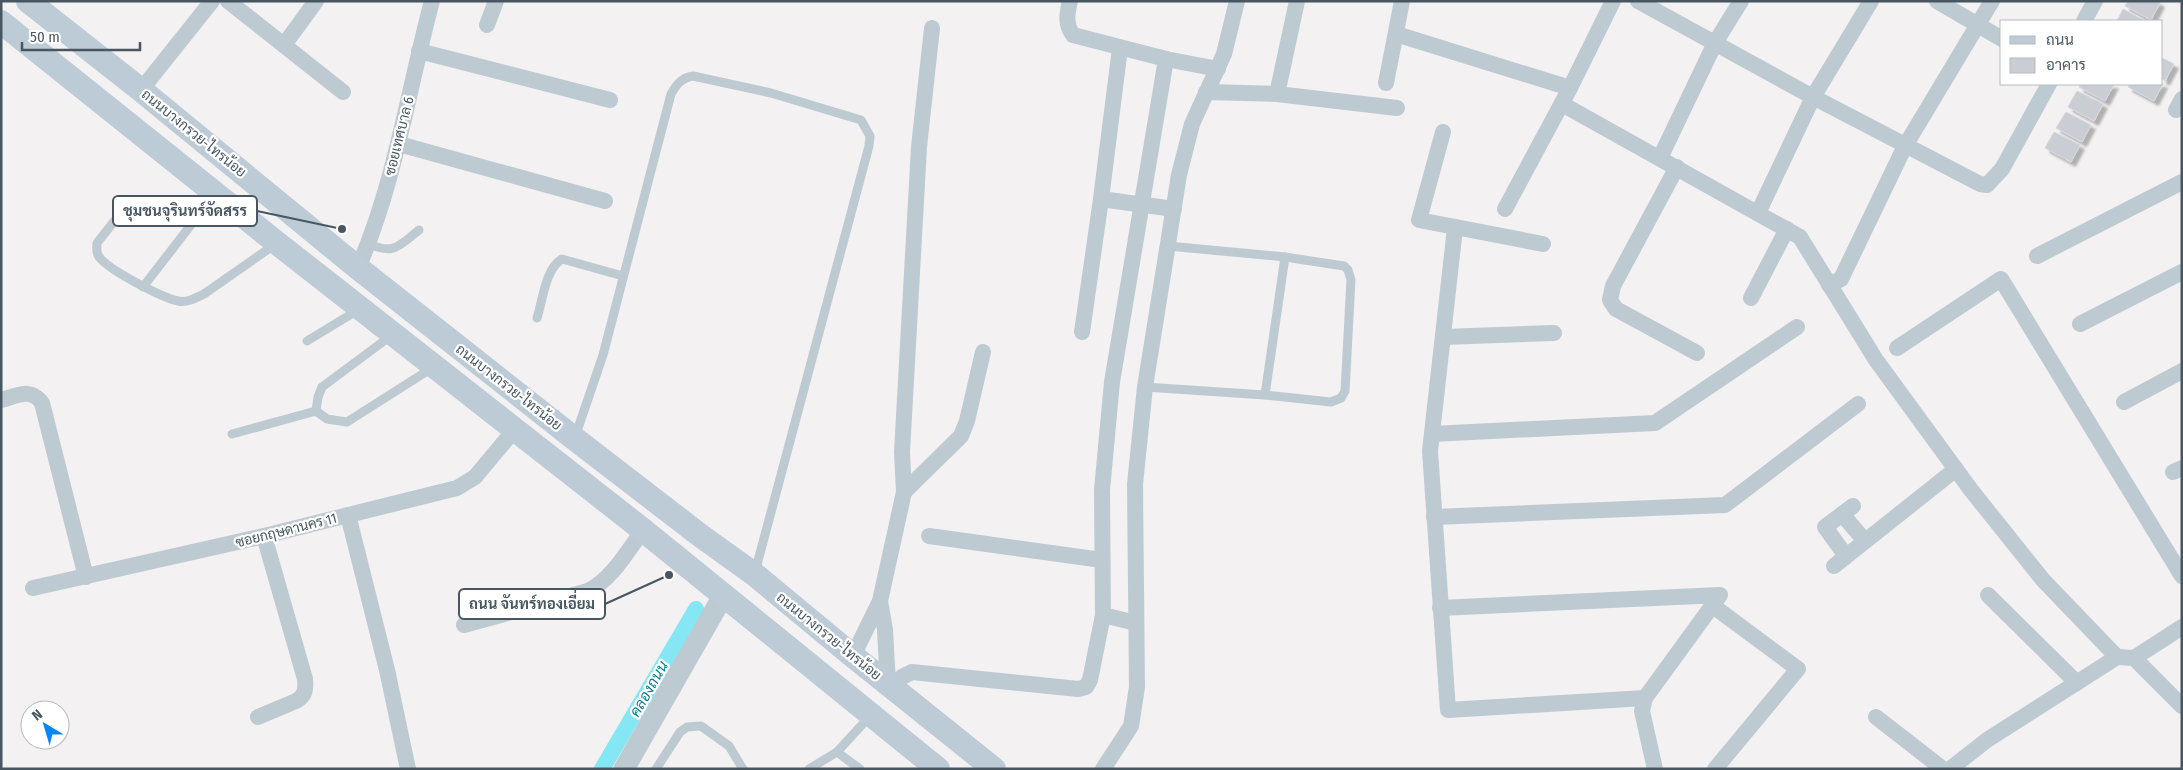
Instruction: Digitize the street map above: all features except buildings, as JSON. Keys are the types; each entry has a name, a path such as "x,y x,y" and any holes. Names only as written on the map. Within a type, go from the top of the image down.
{"main road":[{"name":"ถนนบางกรวย-ไทรน้อย","path":"28,1 141,90 358,268 574,439 754,574 994,769"},
{"path":"1,22 360,309 643,530 938,769"},
{"path":"471,395 489,371"}],"street":[{"path":"141,90 212,1"},
{"path":"228,1 343,92"},
{"path":"284,45 316,1"},
{"name":"ซอยเทศบาล 6","path":"358,268 368,244 400,144 419,51 432,1"},
{"path":"487,26 496,1"},
{"path":"1070,1 1066,18 1068,28 1073,35 1166,59 1218,69"},
{"path":"1103,769 1131,726 1137,687 1135,484 1145,387 1179,174 1192,124 1224,54 1237,1"},
{"path":"1277,94 1297,1"},
{"path":"1386,83 1402,1"},
{"path":"1505,209 1562,104 1613,1"},
{"path":"1638,1 1813,97 1980,184 1987,185 2002,169 2048,85"},
{"path":"1660,158 1715,43 1741,1"},
{"path":"1758,213 1813,97 1871,1"},
{"path":"1937,1 2000,38"},
{"path":"1830,286 1841,279 1905,146 1992,1"},
{"path":"2084,20 2094,1"},
{"path":"853,656 880,601 904,492 902,452 919,157 932,28"},
{"path":"1396,34 1570,88"},
{"path":"1082,332 1120,48"},
{"path":"419,51 610,100"},
{"path":"880,601 885,630 890,685 912,672 1078,689 1086,686 1090,680 1102,615 1102,490 1112,382 1166,59"},
{"path":"1206,92 1277,94 1397,108"},
{"path":"1562,104 1800,237 1876,360 1956,468 2043,580 2117,657"},
{"path":"1443,132 1419,220 1543,244"},
{"path":"400,144 605,201"},
{"path":"1676,167 1613,286 1610,300 1616,309 1697,353"},
{"path":"2037,256 2182,182"},
{"path":"1101,199 1174,209"},
{"path":"1455,228 1430,451 1448,710 1645,698"},
{"path":"1751,298 1787,229"},
{"path":"2080,324 2182,272"},
{"path":"1897,348 2001,280 2182,576"},
{"path":"1432,434 1655,423 1796,327"},
{"path":"1443,337 1554,333"},
{"path":"904,492 961,436 967,421 983,352"},
{"path":"2124,402 2182,371"},
{"path":"1,400 30,393 37,396 42,403 86,577"},
{"path":"1434,517 1725,504 1858,404"},
{"name":"ซอยกฤษดานคร 11","path":"33,588 264,536 466,484 475,477 515,429"},
{"path":"1865,541 1847,510 1824,528 1840,561 1865,541 1956,468"},
{"path":"348,515 388,670 408,769"},
{"path":"464,625 588,591 596,587 605,580 643,530"},
{"path":"258,717 296,701 301,698 306,690 305,679 264,536"},
{"path":"929,536 1102,560"},
{"path":"1440,608 1720,595 1645,698 1642,711 1655,769"},
{"path":"1988,595 2077,683"},
{"path":"624,769 724,596"},
{"path":"1712,606 1798,669 1715,769"},
{"path":"1102,615 1136,623"},
{"path":"1950,769 1987,740 2117,657 2134,658 2182,627"},
{"path":"2134,658 2182,706"},
{"path":"1876,717 1943,769"}],"lane":[{"path":"574,439 603,355 671,94 685,77 692,76 762,91 861,120 868,129 870,136 868,146 754,574"},
{"path":"143,287 215,192"},
{"path":"127,205 97,244 98,256 105,263 143,287 179,302 192,300 238,271 277,243"},
{"path":"368,244 382,250 390,250 399,246 419,230"},
{"path":"1145,387 1265,395 1331,402 1341,398 1345,392 1350,274 1344,266 1285,257 1168,246"},
{"path":"1265,395 1285,257"},
{"path":"538,318 551,271 556,263 562,260 624,276"},
{"path":"307,341 360,309"},
{"path":"316,412 318,397 322,388 393,334"},
{"path":"232,434 316,412 327,419 347,422 434,367"},
{"path":"809,769 837,752 872,714"},
{"path":"656,769 680,732 687,727 701,726 719,737 729,746 743,769"},
{"path":"837,752 860,769"}],"waterway":[{"name":"คลองถนน","path":"602,769 696,609"}],"place":[{"name":"ชุมชนจุรินทร์จัดสรร","path":"342,229"},
{"name":"ถนน จันทร์ทองเอี่ยม","path":"669,575"}]}
